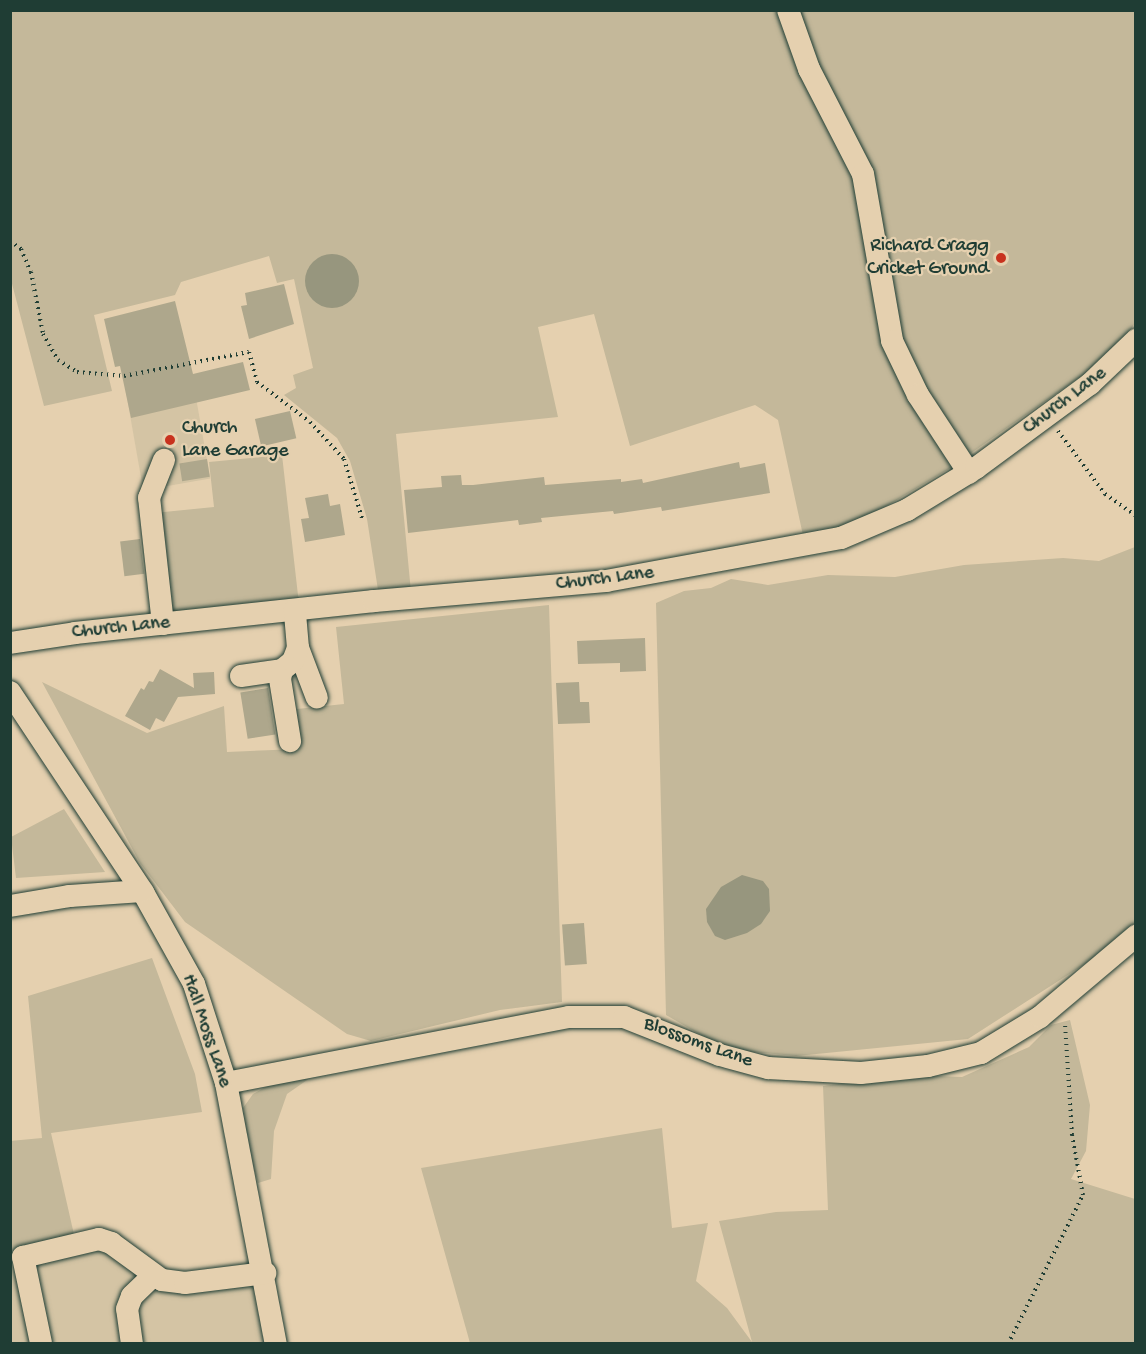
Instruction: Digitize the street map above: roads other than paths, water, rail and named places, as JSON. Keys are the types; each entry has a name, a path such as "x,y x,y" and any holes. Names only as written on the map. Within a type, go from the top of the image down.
{"street":[{"path":"788,10 809,69 863,174 892,341 923,403 969,473"},
{"name":"Church Lane","path":"10,643 295,610 606,581 741,560 842,538 907,510 969,473 1122,357 1136,340"},
{"path":"163,624 149,498 164,460"},
{"path":"295,610 298,648 317,698"},
{"path":"241,676 282,670 293,661 298,648"},
{"path":"282,670 280,680 290,741"},
{"name":"Hall Moss Lane","path":"10,692 142,891 194,984 226,1083 265,1273 276,1344"},
{"path":"10,906 70,896 142,891"},
{"name":"Blossoms Lane","path":"226,1083 569,1017 624,1017 720,1054 768,1068 861,1073 928,1066 981,1053 1067,995 1136,936"},
{"path":"41,1342 22,1257 99,1239 111,1243 154,1275 185,1283 265,1273"},
{"path":"132,1344 126,1309 132,1296 154,1275"}],"place":[{"name":"Richard Cragg Cricket Ground","path":"1001,258"},
{"name":"Church Lane Garage","path":"170,440"}]}
